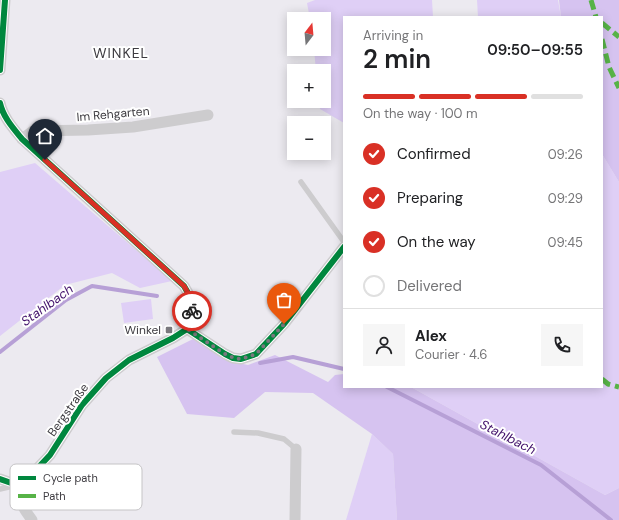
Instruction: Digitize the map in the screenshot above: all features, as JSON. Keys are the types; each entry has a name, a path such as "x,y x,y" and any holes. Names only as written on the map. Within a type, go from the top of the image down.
{"street":[{"path":"0,70 5,0"},
{"path":"0,103 1,110 9,124 22,139 184,286 192,300 191,322 187,329 225,354 234,358 241,359 256,354 284,324 343,248"},
{"name":"Im Rehgarten","path":"22,139 33,131 133,127 208,115"},
{"name":"Bergstraße","path":"42,464 50,455 82,405 106,378 129,360 173,338 187,329"},
{"path":"294,520 296,449"},
{"path":"0,479 10,483"},
{"path":"25,510 32,520"}],"lane":[{"path":"301,182 343,241"},
{"path":"234,432 258,433 284,439 296,449"},
{"path":"0,489 10,487"}],"shaded area":[{"path":"315,0 432,0 433,16 343,16 343,122 320,108 331,108 331,64 315,64 315,56 331,56 331,12 309,12 307,3"},
{"path":"477,0 558,0 561,16 478,16"},
{"path":"559,0 619,0 619,182 603,156 603,16 561,16"},
{"path":"603,156 619,182 619,488 605,495 413,388 603,388"},
{"path":"35,163 172,281 140,288 112,273 65,285 0,336 0,172"},
{"path":"151,299 153,319 124,323 121,303"},
{"path":"193,339 229,361 248,365 275,355 328,382 335,375 343,374 343,388 413,388 605,495 619,488 619,520 397,520 393,454 372,434 313,393 265,392 234,418 187,414 157,357"},
{"path":"372,434 393,454 397,520 346,520"}],"waterway":[{"name":"Stahlbach","path":"0,352 66,300 92,286 157,296"},
{"name":"Stahlbach","path":"260,363 293,357 343,369"},
{"name":"Stahlbach","path":"389,388 541,465 611,520"}],"marked path":[{"path":"591,0 596,16"},
{"path":"603,24 619,37"},
{"path":"603,43 609,67 619,88"},
{"path":"603,380 608,384 619,387"}],"cycle path":[{"path":"0,70 5,0"},
{"path":"0,103 6,118 22,139 184,286 192,300 191,322 187,329 173,338 129,360 106,378 82,405 50,455 42,464"},
{"path":"187,329 233,358 241,359 256,354 284,324 343,248"},
{"path":"0,479 10,483"}],"way so far":[{"path":"192,311 191,322 187,329 225,354 241,359 251,357 256,354 284,324"}],"place":[{"name":"Winkel","path":"169,330"}],"district":[{"name":"WINKEL","path":"121,53"}],"route":[{"path":"45,160 184,286 192,300 192,311"}]}
